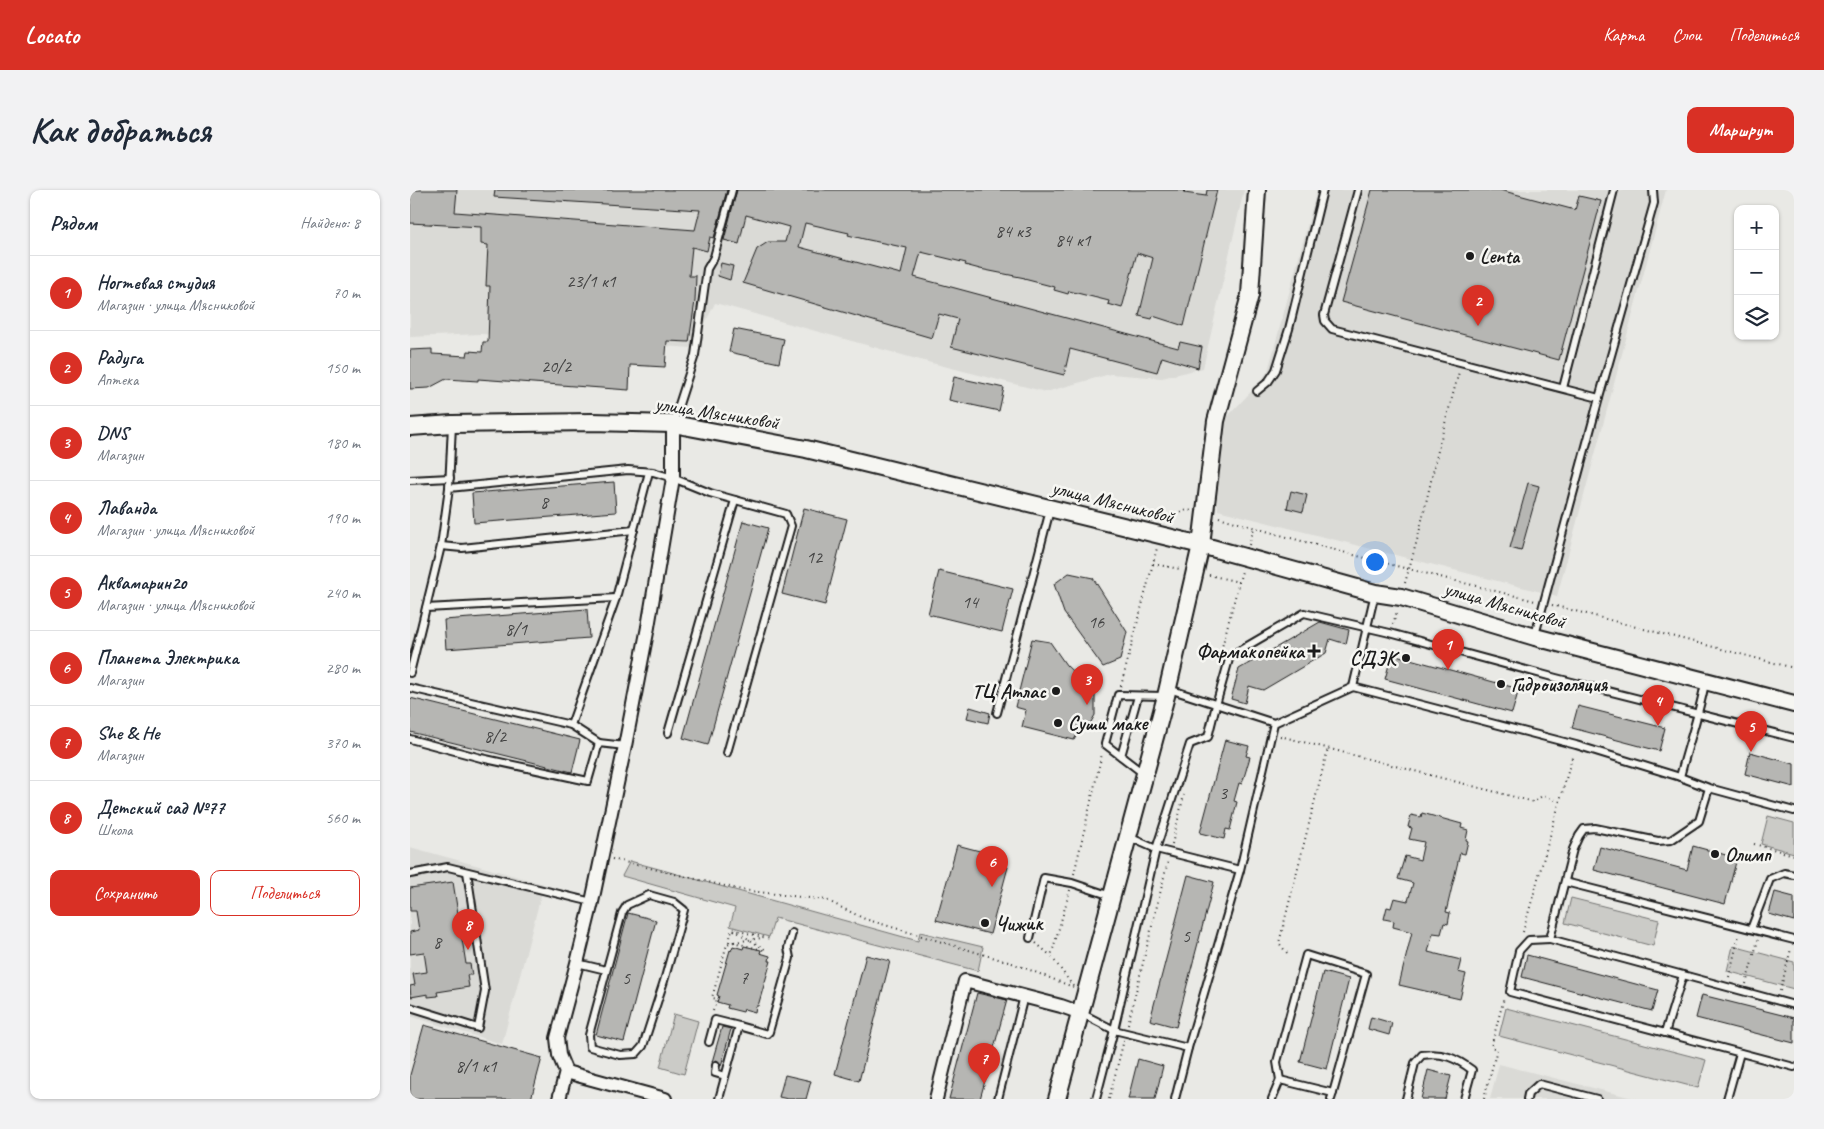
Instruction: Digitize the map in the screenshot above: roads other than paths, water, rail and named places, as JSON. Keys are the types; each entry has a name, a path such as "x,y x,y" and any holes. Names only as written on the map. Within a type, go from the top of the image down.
{"street":[{"path":"1057,1099 1145,774 1201,545 1216,422 1250,295 1256,190"},
{"name":"улица Мясниковой","path":"410,427 452,424 592,422 673,424 806,449 1201,545 1375,593 1401,597 1535,637 1794,704"},
{"path":"559,1099 566,1072 559,1055 557,1038 578,963 592,902 648,627 673,478 673,424"},
{"path":"936,1099 965,981 1081,1013"},
{"path":"566,1072 665,1099"}],"lane":[{"path":"673,424 695,355 707,269 714,257 732,190"},
{"path":"1257,392 1268,382 1276,370 1289,330 1323,190"},
{"path":"1358,190 1324,315 1325,321 1332,329 1599,398"},
{"path":"1563,388 1614,190"},
{"path":"1535,637 1654,202 1653,190"},
{"path":"410,673 441,546 450,478 452,424"},
{"path":"449,488 628,470 649,472 673,478 710,493 786,514 791,526 727,753"},
{"path":"571,725 616,598 649,472"},
{"path":"410,480 450,478"},
{"path":"668,733 735,500"},
{"path":"997,713 1050,508"},
{"path":"441,546 462,548 634,530"},
{"path":"1352,687 1375,593"},
{"path":"426,608 616,598"},
{"path":"1096,1099 1156,849 1190,744 1208,737 1230,656 1304,613 1794,738"},
{"path":"1680,777 1692,730 1700,713 1706,681"},
{"path":"1145,774 1105,744 1118,695 1138,696 1166,692 1274,723 1352,687 1576,745 1680,777 1709,788 1794,811"},
{"path":"410,688 571,725 599,743 625,746"},
{"path":"1121,756 1138,696"},
{"path":"1175,1099 1240,870 1274,723"},
{"path":"410,739 481,758 588,781 599,743"},
{"path":"1550,939 1573,849 1584,829 1594,828 1658,841 1671,840 1699,821 1709,788"},
{"path":"1128,837 1156,849 1240,870"},
{"path":"410,874 448,867 592,902"},
{"path":"410,1007 478,1028 484,991 467,872"},
{"path":"1751,929 1770,879 1784,873 1794,875"},
{"path":"1030,938 1044,878 1072,883 1112,896"},
{"path":"1565,882 1794,940"},
{"path":"649,895 674,902 684,910 650,1026 643,1046 636,1054 620,1055 590,1047 589,1035 606,970 622,913 627,905 649,895"},
{"path":"709,1042 715,1020 767,1034 769,1032 790,958 788,948 792,933"},
{"path":"1794,1005 1550,939 1529,940 1519,951 1510,992 1794,1068"},
{"path":"1272,1099 1280,1080 1277,1062 1306,955 1366,974 1332,1096 1280,1080"},
{"path":"578,963 606,970"},
{"path":"1666,1033 1682,975"},
{"path":"998,1099 1024,996"},
{"path":"1081,1013 1114,1030 1188,1048"},
{"path":"719,1099 739,1026"},
{"path":"1406,1099 1415,1063 1422,1054 1434,1053 1458,1059 1472,1070 1464,1099"},
{"path":"1728,1099 1740,1053"},
{"path":"716,1065 714,1073 725,1076"},
{"path":"1527,1099 1528,1094 1539,1084 1597,1099"}],"place":[{"name":"Lenta","path":"1470,256"},
{"name":"Радуга","path":"1478,326"},
{"name":"Фармакопейка","path":"1314,651"},
{"name":"СДЭК","path":"1406,658"},
{"name":"Ногтевая студия","path":"1448,670"},
{"name":"Гидроизоляция","path":"1501,684"},
{"name":"ТЦ Атлас","path":"1056,691"},
{"name":"DNS","path":"1087,705"},
{"name":"Суши маке","path":"1058,723"},
{"name":"Лаванда","path":"1658,726"},
{"name":"Аквамарин2о","path":"1751,752"},
{"name":"Олимп","path":"1715,854"},
{"name":"Планета Электрика","path":"992,887"},
{"name":"Чижик","path":"985,923"},
{"name":"Детский сад №77","path":"468,950"},
{"name":"She & He","path":"984,1084"}]}
